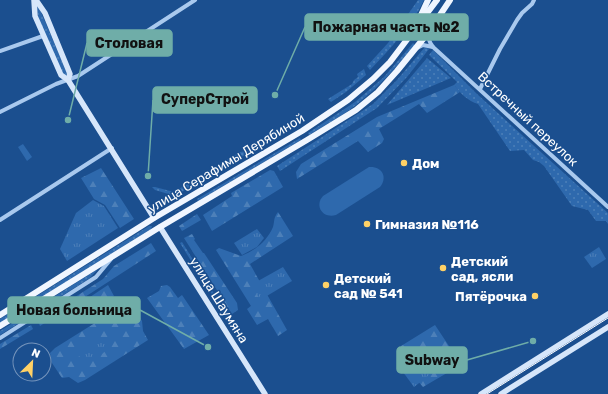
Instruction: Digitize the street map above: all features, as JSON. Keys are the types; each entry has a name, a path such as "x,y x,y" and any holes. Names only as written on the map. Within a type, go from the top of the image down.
{"main road":[{"path":"414,32 428,0"},
{"name":"улица Серафимы Дерябиной","path":"0,315 154,218 302,131 348,100 373,80 390,62 437,0"},
{"name":"улица Серафимы Дерябиной","path":"0,326 160,227 356,110 378,92 415,49 433,26 450,0"},
{"name":"улица Шаумяна","path":"154,218 160,227"}],"street":[{"path":"35,0 35,16 61,75 68,80 112,148 154,218"},
{"path":"35,0 45,13 70,74 68,80"},
{"path":"0,112 90,68 196,0"},
{"path":"480,89 500,49 517,20 522,12 532,4 534,0"},
{"path":"433,26 428,36 433,47"},
{"path":"414,32 422,40"},
{"path":"0,50 43,36"},
{"path":"415,49 423,46 433,47"},
{"name":"Встречный переулок","path":"433,47 608,207"},
{"path":"0,220 112,148"},
{"name":"улица Шаумяна","path":"160,227 265,394"},
{"name":"улица Серафимы Дерябиной","path":"0,338 96,277 114,256"},
{"path":"481,394 608,314"},
{"path":"501,394 608,327"}],"green space":[{"path":"418,0 424,0 413,19 392,46 370,70 367,66 388,43"},
{"path":"37,3 68,75 67,77 64,76 46,40 39,21"},
{"path":"413,43 415,45 380,84 345,113 309,135 308,133 355,102 384,77"},
{"path":"425,47 429,49 407,77 377,108 280,171 277,166 373,104 397,80"},
{"path":"433,50 477,94 608,213 608,224 606,221 596,221 588,210 572,206 544,166 533,160 524,150 510,151 478,104 462,94 454,85 457,82 429,55"},
{"path":"427,58 451,78 387,105"},
{"path":"364,69 366,75 346,92 331,102 328,99 352,84 358,77 357,74"},
{"path":"454,85 460,92 427,113 419,104 379,129 384,139 382,143 368,152 358,141 297,179 296,172 301,164 377,117"},
{"path":"292,124 291,128 175,196 155,190 152,187 174,192 240,152 247,151"},
{"path":"300,138 301,140 198,201 197,199"},
{"path":"23,144 32,157 27,161 18,147"},
{"path":"369,167 377,168 382,173 383,180 380,187 336,215 327,215 321,211 319,204 323,196"},
{"path":"101,168 134,219 120,228 105,205 94,199 81,178"},
{"path":"270,170 274,171 283,187 212,231 203,215 232,196 231,193"},
{"path":"93,200 104,206 118,228 67,261 60,249 76,213"},
{"path":"278,212 293,236 250,264 287,330 278,336 268,319 257,325 247,309 251,306 216,250 219,248 241,256 251,251 260,245 267,237 273,227"},
{"path":"197,214 201,220 182,231 179,226"},
{"path":"149,226 152,226 151,229 0,323 0,319"},
{"path":"257,229 264,238 257,247 242,255 234,243"},
{"path":"192,234 195,239 194,240 237,303 238,310 232,314 184,238"},
{"path":"182,242 238,332 236,333 180,243"},
{"path":"151,243 156,251 40,326 38,321 103,279 114,266"},
{"path":"599,247 606,259 592,268 584,257"},
{"path":"283,267 292,281 260,300 251,285"},
{"path":"98,269 90,278 0,335 0,331"},
{"path":"108,285 114,296 80,316 77,310 74,312 72,309"},
{"path":"167,285 178,298 182,295 209,335 184,349 147,298 159,291 161,286"},
{"path":"122,306 132,306 142,321 143,331 148,340 78,383 69,377 62,378 52,363 52,351"},
{"path":"31,325 33,329 0,349 0,344"},
{"path":"435,325 455,355 464,363 423,387 407,369 401,346"},
{"path":"100,336 109,349 85,365 76,351"},
{"path":"430,359 438,368 414,387 403,372"}],"tram line":[{"path":"487,394 608,318"}],"place":[{"name":"Пожарная часть №2","path":"275,95"},
{"name":"Столовая","path":"68,120"},
{"name":"Дом","path":"404,163"},
{"name":"СуперСтрой","path":"148,176"},
{"name":"Гимназия №116","path":"367,224"},
{"name":"Детский сад, ясли","path":"443,268"},
{"name":"Детский сад № 541","path":"326,285"},
{"name":"Пятёрочка","path":"535,296"},
{"name":"Subway","path":"533,341"},
{"name":"Новая больница","path":"208,347"}]}
